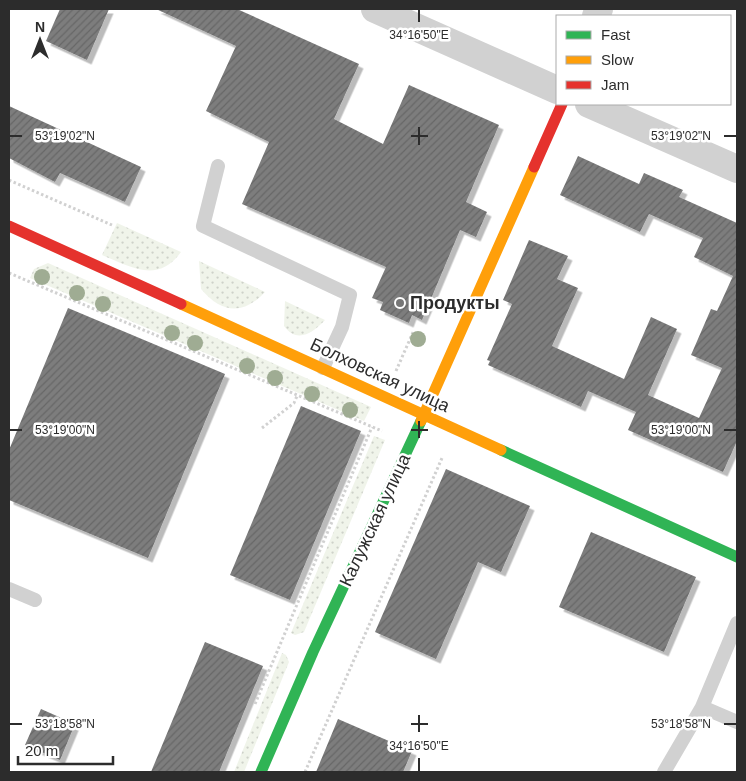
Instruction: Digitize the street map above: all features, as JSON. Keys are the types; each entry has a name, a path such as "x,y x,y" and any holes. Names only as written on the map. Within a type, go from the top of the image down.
{"street":[{"path":"375,9 556,90"},
{"name":"Калужская улица","path":"261,772 313,652 423,415 562,105"},
{"path":"591,105 737,169"},
{"name":"Болховская улица","path":"10,229 323,368 737,557"}],"lane":[{"path":"218,166 203,226 350,295 342,328 323,368"},
{"path":"9,589 35,600"},
{"path":"664,772 702,707 737,623"},
{"path":"702,707 737,722"}],"path":[{"path":"9,180 112,225"},
{"path":"9,273 372,428 251,713"},
{"path":"262,428 284,412 298,396"},
{"path":"305,772 442,458"}],"shaded area":[{"path":"117,223 181,252 163,268 154,270 134,268 102,255"},
{"path":"199,261 265,292 257,300 241,308 225,307 209,297 201,289"},
{"path":"48,263 371,407 364,421 30,278 34,269"},
{"path":"285,301 325,320 305,335 294,334 284,326"},
{"path":"374,436 385,440 304,632 295,635 291,633"},
{"path":"282,653 286,655 289,662 244,772 234,772"}],"building":[{"path":"60,9 109,9 87,60 46,41"},
{"path":"156,9 237,9 359,64 334,119 383,144 409,85 499,125 466,202 487,212 476,237 460,230 422,320 412,315 409,323 380,310 383,302 372,298 386,267 242,204 269,142 206,111 236,46"},
{"path":"9,106 141,167 125,202 60,173 55,182 9,158"},
{"path":"578,156 639,184 644,173 683,190 679,197 737,223 737,441 723,472 628,430 636,412 588,391 581,407 488,365 490,361 487,360 512,304 503,300 529,240 568,256 557,279 578,288 552,346 624,379 651,317 677,329 648,395 699,418 722,368 691,355 711,309 717,311 733,276 694,257 703,238 649,214 640,232 560,195"},
{"path":"68,308 225,374 148,558 9,500 9,450"},
{"path":"301,406 361,431 290,600 230,575"},
{"path":"446,469 530,506 501,572 478,562 436,659 375,632"},
{"path":"591,532 696,577 664,652 559,607"},
{"path":"205,642 263,666 219,772 151,772"},
{"path":"41,709 75,724 60,760 25,745"},
{"path":"338,719 412,751 403,772 316,772"}],"traffic: fast":[{"path":"261,772 313,652 421,421"},
{"path":"501,450 737,557"}],"traffic: slow":[{"path":"421,421 534,167"},
{"path":"181,304 501,450"}],"traffic: jam":[{"path":"534,167 562,105"},
{"path":"9,226 181,304"}],"place":[{"name":"Продукты","path":"400,303"}]}
